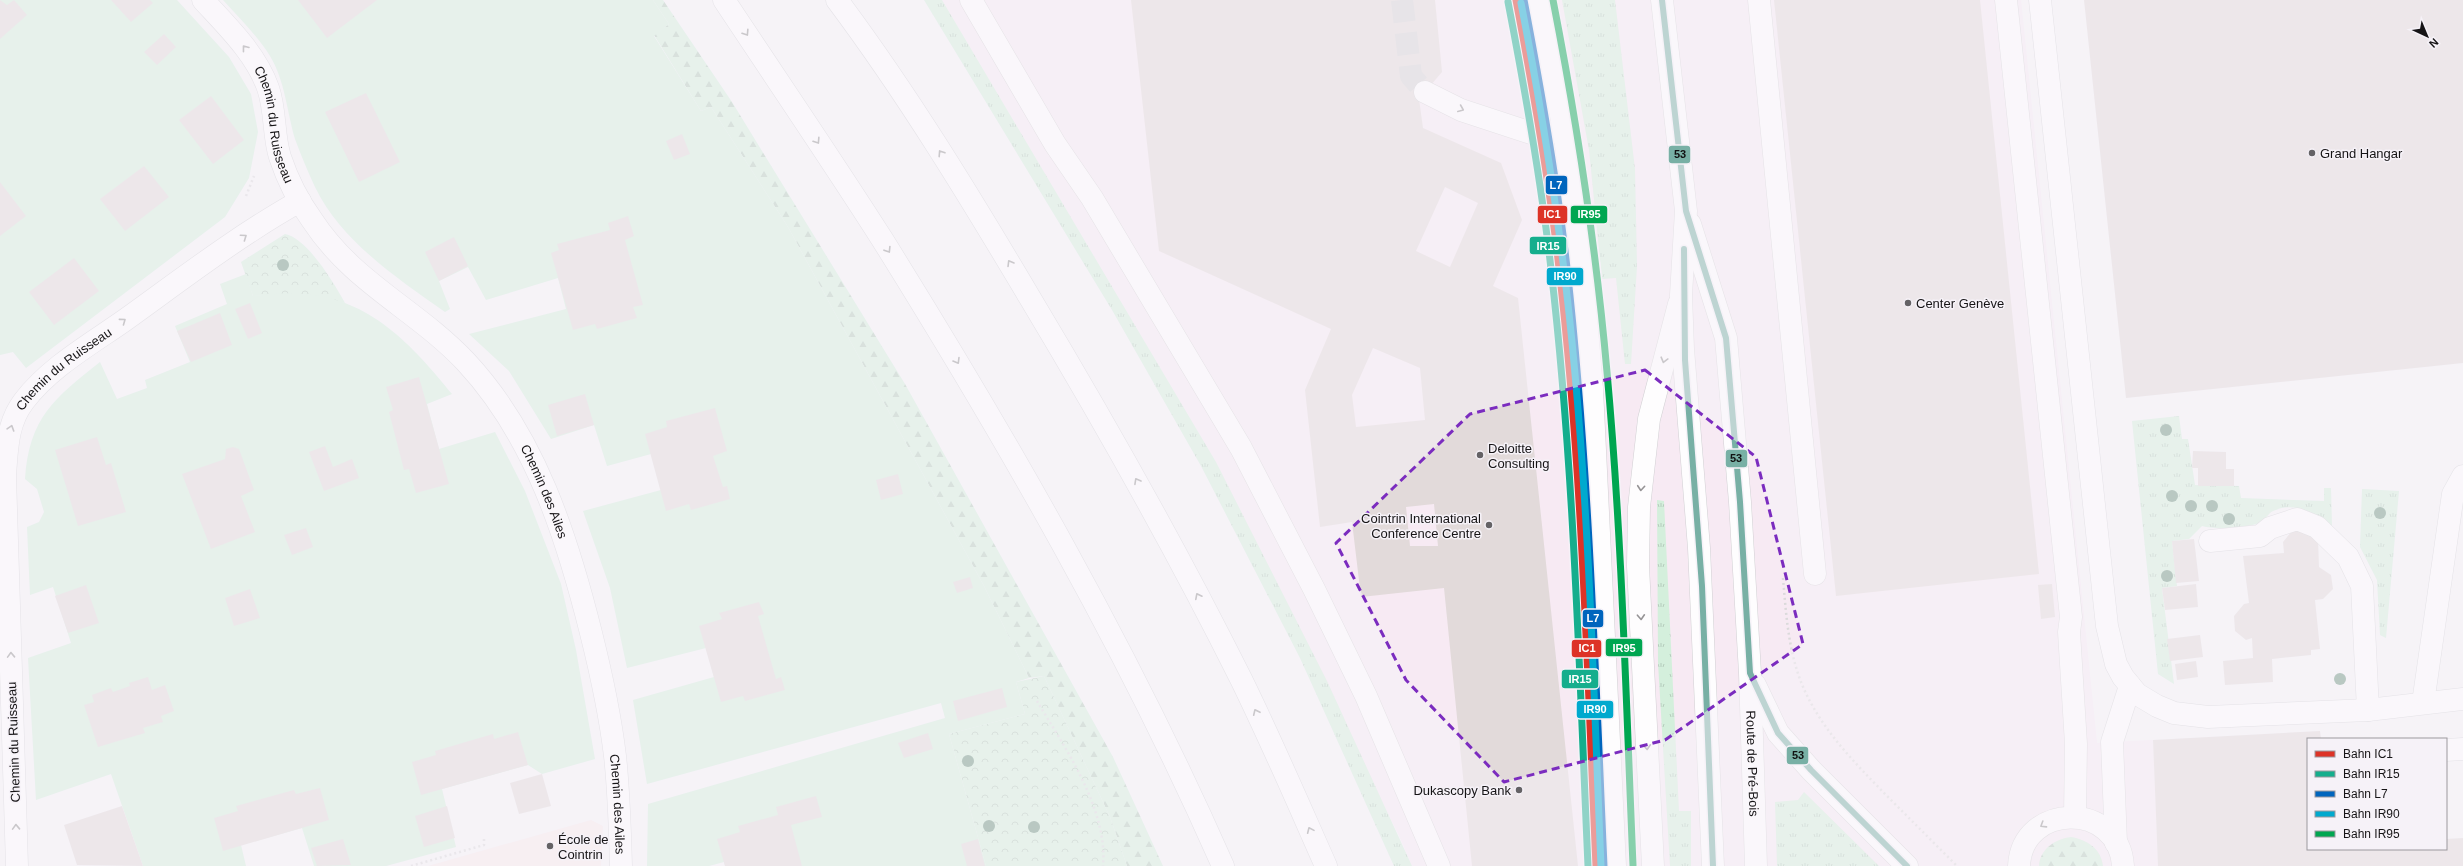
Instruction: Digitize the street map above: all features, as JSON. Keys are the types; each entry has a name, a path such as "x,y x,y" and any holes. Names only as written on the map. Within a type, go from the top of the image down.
{"main road":[{"name":"Chemin du Ruisseau","path":"17,866 5,476 7,439 14,419 24,401 68,361 169,288 300,200 280,157 273,106 260,69 226,24 203,0"},
{"path":"724,0 880,237 1009,448 1068,551 1159,728 1223,866"},
{"path":"837,0 877,53"},
{"path":"849,0 877,53 994,238 1085,389 1149,504 1242,681 1326,866"},
{"path":"971,0 1055,144 1092,198 1241,448 1314,589 1366,696 1439,866"},
{"path":"1538,0 1564,131 1576,223 1592,388 1615,866"},
{"name":"Route de Pré-Bois","path":"1662,0 1686,212 1682,295 1683,349 1699,548 1713,866"},
{"path":"1759,0 1815,574"},
{"path":"2006,0 2071,617 2069,632 2076,744 2074,817"},
{"path":"2040,0 2108,626 2116,664 2137,694 2157,706 2189,716 2208,717 2368,710 2463,699"},
{"path":"1426,92 1461,110 1534,134 1564,131"},
{"name":"Chemin des Ailes","path":"300,200 328,242 347,263 366,281 432,330 467,363 492,393 533,462 559,523 578,579 596,651 615,756 621,866"},
{"name":"Route de Pré-Bois","path":"1686,212 1726,338 1740,502 1750,673 1756,866"},
{"path":"1653,866 1638,566 1640,507 1649,419 1682,295"},
{"path":"2423,703 2453,494 2463,476"},
{"path":"2210,541 2260,536 2270,528 2297,519 2317,527 2348,557 2362,586 2368,710"},
{"path":"1750,673 1765,709 1778,733 1810,770 1907,866"},
{"path":"2123,866 2116,843 2112,742 2130,686"},
{"path":"2447,750 2463,750"},
{"path":"2019,866 2022,850 2035,831 2059,818 2074,817 2087,819 2098,824 2116,843"},
{"path":"1604,866 1615,842"}],"path":[{"path":"245,197 256,170"},
{"path":"1037,701 1085,782 1105,847 1103,866"},
{"path":"411,866 484,845 484,837"}],"highlighted area":[{"path":"1645,370 1756,457 1803,644 1665,740 1504,782 1406,680 1336,543 1470,414"}],"shaded area":[{"path":"942,0 2021,0 2097,743 2153,740 2158,866 1412,866 1401,840 1216,462"},
{"name":"École de Cointrin","path":"591,820 603,826 601,866 428,866"}],"green space":[{"path":"0,0 177,0 229,57 251,94 258,132 249,178 225,217 26,368 13,352 0,355"},
{"path":"223,0 653,0 669,24 654,36 701,111 711,107 788,227 984,586 1029,678 1016,682 1025,714 949,734 986,866 725,866 724,862 709,866 647,866 648,804 945,718 941,703 647,784 633,700 714,677 706,648 627,668 610,588 583,511 661,490 651,454 607,466 594,425 551,439 509,371 469,334 566,309 558,278 486,300 468,267 439,281 450,309 445,312 390,272 355,241 340,225 326,206 315,187 295,139 279,76 270,56 248,27"},
{"path":"653,0 663,0 732,102 905,384 1113,757 1163,866 1127,866 1110,817 1044,676 1029,678 984,586 788,227 711,107 701,111 654,35 669,24"},
{"path":"924,0 942,0 1216,462 1327,681 1412,866 1394,866 1300,658 1201,466 1112,310"},
{"path":"1562,0 1615,0 1635,169 1637,266 1631,364 1625,364 1616,278 1602,279 1589,150"},
{"path":"285,234 293,237 311,252 327,273 345,303 302,294 253,296 241,262"},
{"path":"246,274 253,296 290,293 326,297 348,304 369,314 388,327 405,342 452,394 427,404 439,449 495,432 525,491 561,584 576,650 595,759 542,774 528,765 442,789 456,847 386,866 314,866 302,828 241,845 246,866 143,866 111,774 36,800 28,658 71,643 53,587 30,595 27,527 39,522 44,512 37,489 25,479 32,440 47,411 58,398 100,362 117,399 147,388 145,380 190,362 175,326 227,304 220,284"},
{"path":"2179,416 2182,439 2188,439 2195,485 2239,486 2241,498 2324,501 2324,488 2331,488 2332,527 2312,513 2290,507 2273,511 2261,522 2253,525 2222,528 2202,526 2189,539 2172,541 2177,586 2162,588 2174,684 2158,674 2132,421"},
{"path":"2362,489 2399,491 2386,638 2380,635 2377,580 2360,547"},
{"path":"1657,500 1664,501 1679,811 1691,811 1691,866 1670,866 1658,663"},
{"path":"1044,676 1110,817 1127,866 986,866 949,734 1025,714 1016,682"},
{"path":"1804,792 1879,866 1777,866 1775,802 1798,800"},
{"path":"2071,837 2082,840 2092,846 2099,854 2103,866 2039,866 2042,855 2049,846 2059,840"}],"building":[{"path":"0,0 7,5 14,0 27,15 0,39"},
{"path":"111,0 150,0 153,3 131,22"},
{"path":"298,0 377,0 327,38"},
{"path":"1131,0 1435,0 1442,72 1419,99 1423,128 1501,163 1522,220 1493,286 1518,298 1578,866 1472,866 1444,588 1361,597 1352,522 1320,527 1305,390 1331,329 1159,251","holes":["1445,187 1478,203 1450,267 1416,251","1373,348 1420,368 1425,420 1356,427 1352,395","1434,504 1438,546 1410,546 1406,507"]},
{"name":"Center Genève","path":"1774,0 1980,0 2039,574 1836,596"},
{"name":"Grand Hangar","path":"2084,0 2463,0 2463,363 2126,398"},
{"path":"164,34 176,47 157,65 144,52"},
{"path":"366,93 400,162 359,182 325,112"},
{"path":"211,96 244,140 213,164 179,120"},
{"path":"682,134 690,154 674,160 666,141"},
{"path":"144,166 169,197 125,231 100,199"},
{"path":"0,182 26,216 0,236"},
{"path":"628,216 634,236 625,240 643,305 633,307 637,318 597,329 595,324 573,330 551,253 559,250 557,244 610,230 608,223"},
{"path":"454,237 468,266 439,281 425,252"},
{"path":"74,258 99,291 54,325 29,292"},
{"path":"250,303 262,333 248,339 235,309"},
{"path":"220,313 232,345 191,362 177,331"},
{"path":"419,377 449,484 416,493 409,469 404,470 389,412 393,410 386,387"},
{"path":"585,394 594,425 557,436 548,405"},
{"path":"715,408 727,451 713,456 723,487 727,486 730,499 691,510 689,504 666,511 645,434 667,427 666,421"},
{"path":"97,437 106,465 111,463 126,512 78,526 55,450"},
{"path":"325,446 333,467 352,459 359,478 324,491 309,452"},
{"path":"233,447 239,449 254,490 241,496 255,532 211,549 182,474 225,459 226,449"},
{"path":"2193,451 2226,452 2226,469 2234,469 2234,486 2198,486 2198,468 2192,468"},
{"path":"898,474 903,494 881,500 876,480"},
{"path":"306,528 313,547 292,555 284,535"},
{"path":"2307,529 2318,539 2319,567 2331,575 2333,589 2323,599 2315,600 2320,649 2311,650 2311,655 2272,659 2273,682 2225,685 2223,661 2253,658 2252,638 2246,640 2235,631 2234,616 2244,604 2249,603 2243,556 2284,553 2283,542 2292,531"},
{"path":"2194,539 2199,581 2176,583 2172,541"},
{"path":"970,577 973,588 957,593 953,582"},
{"path":"2052,584 2055,617 2041,619 2038,585"},
{"path":"2196,584 2198,607 2165,610 2162,588"},
{"path":"86,585 99,623 68,633 55,596"},
{"path":"250,589 260,618 234,626 225,598"},
{"path":"759,602 764,614 758,616 776,679 781,677 785,690 745,701 743,696 721,702 699,626 722,619 719,613"},
{"path":"2200,635 2203,657 2170,661 2167,639"},
{"path":"2196,661 2198,677 2177,680 2175,664"},
{"path":"148,677 152,690 165,685 174,711 161,716 163,722 143,728 145,733 98,747 84,705 94,702 92,695 111,688 113,692 130,686 129,683"},
{"path":"1002,688 1007,707 958,721 953,701"},
{"path":"2320,731 2321,738 2307,738 2307,850 2447,850 2447,839 2463,838 2463,866 2158,866 2153,740"},
{"path":"518,732 528,765 421,795 412,762 436,755 435,751 493,734 494,739"},
{"path":"928,733 933,749 904,758 898,743"},
{"path":"542,774 551,806 519,814 510,783"},
{"path":"320,788 329,820 223,851 214,818 238,811 236,806 294,790 296,794"},
{"path":"816,796 822,817 791,825 802,866 725,866 717,839 740,832 738,826 778,815 776,807"},
{"path":"122,806 143,866 77,865 64,825"},
{"path":"447,806 455,838 424,847 415,816"},
{"path":"343,839 351,865 317,866 311,848"},
{"path":"978,839 985,866 967,866 961,844"}],"tunnel":[{"path":"1402,0 1411,76 1425,92"}],"rail line":[{"name":"IC1","path":"1516,0 1534,100 1555,234 1567,342 1583,567 1596,866"},
{"name":"L7","path":"1524,0 1553,167 1567,268 1575,342 1586,491 1604,866"},
{"name":"IR95","path":"1553,0 1585,185 1603,325 1620,557 1633,865"},
{"name":"IR15","path":"1508,2 1537,168 1547,235 1559,343 1575,567 1588,866"},
{"name":"IR90","path":"1521,3 1553,188 1571,327 1588,558 1601,866"}],"transit line":[{"name":"53","path":"1662,0 1686,211 1726,338 1740,502 1750,673 1778,733 1811,770 1907,866"},
{"name":"53","path":"1684,249 1685,360 1702,586 1713,866"}],"place":[{"name":"Grand Hangar","path":"2312,153"},
{"name":"Center Genève","path":"1908,303"},
{"name":"Deloitte Consulting","path":"1480,455"},
{"name":"Cointrin International Conference Centre","path":"1489,525"},
{"name":"Dukascopy Bank","path":"1519,790"},
{"name":"École de Cointrin","path":"550,846"}]}
